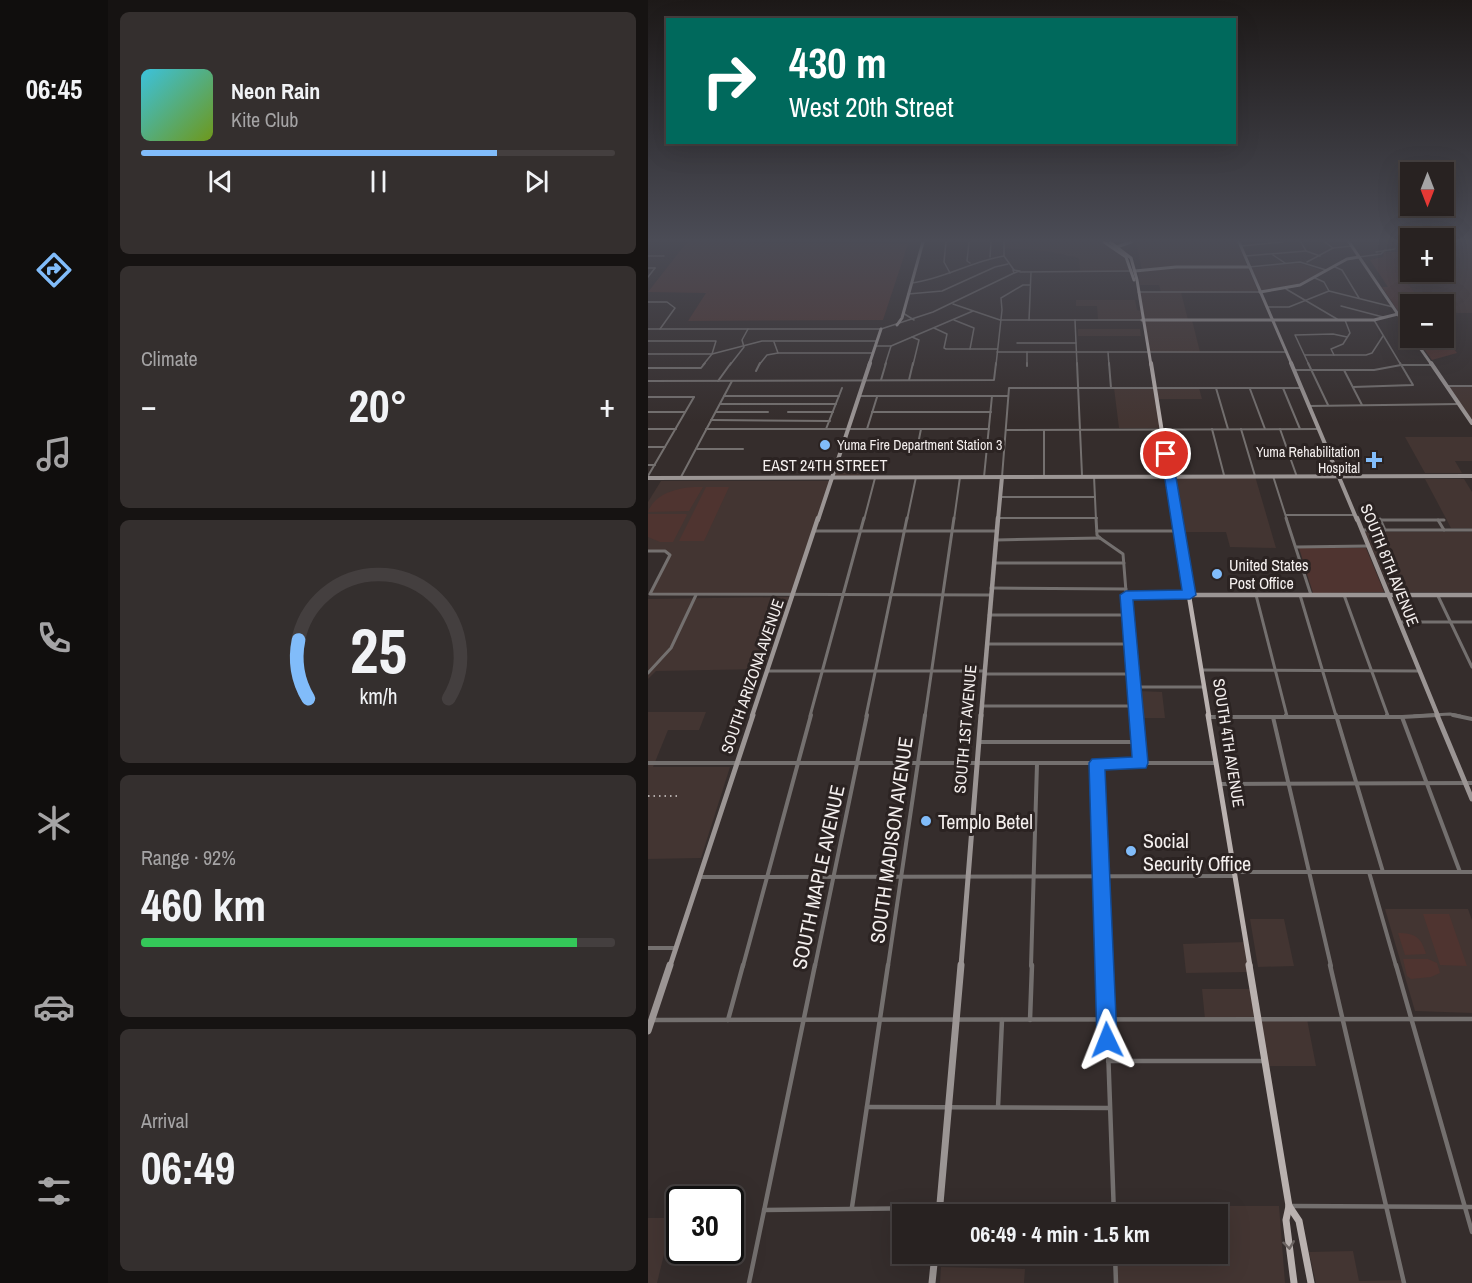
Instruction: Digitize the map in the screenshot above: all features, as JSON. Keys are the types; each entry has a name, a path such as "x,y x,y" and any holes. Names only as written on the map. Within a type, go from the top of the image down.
{"main road":[{"name":"SOUTH 4TH AVENUE","path":"1139,302 1190,595 1289,1206 1286,1220 1294,1283"},
{"name":"SOUTH 4TH AVENUE","path":"1289,1206 1299,1221 1311,1283"}],"street":[{"path":"648,302 667,302 675,308 660,329"},
{"path":"897,325 906,302"},
{"path":"648,329 881,329 914,320 957,302"},
{"path":"648,381 994,380 1002,302"},
{"path":"1029,320 1030,302"},
{"name":"SOUTH 8TH AVENUE","path":"1264,302 1340,477 1438,716 1469,783 1472,798"},
{"path":"1267,308 1289,307 1299,302"},
{"path":"1310,302 1338,320"},
{"path":"1374,302 1393,307"},
{"path":"1390,302 1400,317"},
{"path":"953,304 1000,320 1374,320 1398,314"},
{"path":"1341,306 1387,318"},
{"path":"648,354 712,354 773,341 875,343 891,346 973,311"},
{"path":"903,313 914,320"},
{"path":"954,320 974,328 970,349"},
{"path":"1075,320 1082,475"},
{"path":"1335,355 1331,349 1343,344 1350,330 1345,320"},
{"path":"1353,387 1411,387 1413,383 1374,320"},
{"path":"934,328 947,334 944,348 946,349 1028,352 1286,352"},
{"path":"744,347 742,340 748,329"},
{"name":"SOUTH ARIZONA AVENUE","path":"648,1031 881,329"},
{"path":"1328,405 1295,334 1333,334 1347,338"},
{"path":"1305,355 1372,353 1383,336"},
{"path":"909,380 919,340 912,337"},
{"path":"648,341 716,341 712,354 701,368 648,368"},
{"path":"773,341 778,353"},
{"path":"1017,343 1076,343"},
{"path":"881,381 891,346"},
{"path":"718,381 744,347"},
{"path":"1420,348 1472,423"},
{"path":"1027,366 1028,352"},
{"path":"1108,352 1111,388"},
{"path":"756,371 766,356 778,353 872,353"},
{"path":"1294,370 1374,370 1401,365 1432,365"},
{"path":"1344,370 1362,405"},
{"path":"681,477 733,381"},
{"path":"1447,386 1472,386"},
{"path":"826,429 842,388"},
{"name":"SOUTH 1ST AVENUE","path":"940,1204 950,1107 978,742 1009,388 1078,388"},
{"path":"1078,388 1301,388"},
{"path":"1216,388 1228,429"},
{"path":"1250,388 1265,429"},
{"path":"1283,388 1300,429"},
{"path":"724,396 839,396"},
{"path":"859,396 1008,396"},
{"path":"867,429 877,396"},
{"path":"984,477 992,396"},
{"path":"648,397 694,397 648,477"},
{"path":"720,404 836,404"},
{"path":"1309,406 1459,404"},
{"path":"648,412 685,412"},
{"path":"716,412 768,412"},
{"path":"788,412 833,412"},
{"path":"872,412 991,412"},
{"path":"711,420 830,421"},
{"path":"648,429 676,429"},
{"path":"706,429 989,429"},
{"path":"921,429 917,449 986,448"},
{"path":"1044,429 1044,476"},
{"path":"1212,429 1224,476"},
{"path":"1240,429 1255,476"},
{"path":"1280,429 1297,477"},
{"path":"1006,430 1319,429"},
{"path":"648,447 665,447"},
{"path":"697,449 743,449"},
{"path":"648,465 655,465"},
{"path":"1094,475 1097,531 1100,538 1122,553 1124,563 1140,763"},
{"path":"1273,476 1311,594"},
{"name":"EAST 24TH STREET","path":"648,477 1472,476"},
{"path":"728,1020 875,477"},
{"name":"SOUTH MAPLE AVENUE","path":"748,1283 916,477"},
{"name":"SOUTH MADISON AVENUE","path":"852,1208 960,477"},
{"path":"999,497 1095,497"},
{"path":"1286,515 1355,514"},
{"path":"998,518 1096,518"},
{"path":"1380,519 1385,530"},
{"path":"1364,520 1444,520"},
{"path":"1438,520 1444,530"},
{"path":"1362,530 1472,530"},
{"path":"814,531 996,531"},
{"path":"1097,531 1179,531"},
{"path":"996,540 1100,538"},
{"path":"1296,547 1368,546"},
{"path":"648,550 669,552 670,555 650,594 943,595 1126,589"},
{"path":"994,563 1124,563"},
{"path":"648,673 671,648 696,594"},
{"path":"1126,595 1472,595"},
{"path":"1256,595 1287,717"},
{"path":"1300,595 1383,872"},
{"path":"1344,595 1388,717"},
{"path":"1437,595 1472,667"},
{"path":"989,615 1128,615"},
{"path":"1399,622 1472,622"},
{"path":"987,644 1130,644"},
{"path":"1202,670 1419,671"},
{"path":"767,671 1133,674"},
{"path":"1134,687 1205,687"},
{"path":"981,706 1136,706"},
{"path":"1209,717 1402,717 1450,714 1472,719"},
{"path":"1273,717 1404,1283"},
{"path":"1402,717 1460,872"},
{"path":"978,742 1138,742"},
{"path":"648,763 1217,763"},
{"path":"1097,763 1113,1204"},
{"path":"1030,1020 1037,764"},
{"path":"1221,784 1469,783"},
{"path":"1369,872 1472,1232"},
{"path":"700,877 1472,872"},
{"path":"648,948 675,948"},
{"path":"650,1020 1472,1019"},
{"path":"998,1107 1002,1020"},
{"path":"1108,1061 1265,1061"},
{"path":"867,1107 1109,1108"},
{"path":"1289,1206 1472,1207"},
{"path":"764,1210 852,1208 892,1210"},
{"path":"932,1283 934,1264"},
{"path":"1115,1264 1116,1283"}],"shaded area":[{"path":"700,302 889,302 883,320 688,321"},
{"path":"1076,302 1135,302 1137,310 1140,311 1139,302 1183,302 1188,320 1192,320 1200,352 1148,352 1142,320 1098,320 1097,306 1076,306"},
{"path":"1392,302 1400,302 1400,314"},
{"path":"1454,302 1472,302 1472,313 1454,313"},
{"path":"1078,329 1140,329 1141,336 1078,336"},
{"path":"1423,348 1454,348 1457,353 1432,360"},
{"path":"1447,386 1472,386 1472,423"},
{"path":"1114,388 1199,388 1202,399 1157,399 1162,428 1119,428"},
{"path":"1405,437 1472,437 1472,461 1455,461 1462,473 1425,473"},
{"path":"837,461 865,461 860,477 832,477"},
{"path":"1170,475 1255,476 1276,548 1230,547 1226,532 1179,532"},
{"path":"1425,479 1464,479 1472,492 1472,528 1451,528"},
{"path":"661,481 831,481 794,595 650,594 670,555 665,551 648,551 648,502"},
{"path":"703,487 689,511 648,512 657,499 671,491"},
{"path":"706,487 729,487 704,541 679,541"},
{"path":"648,514 687,515 673,542 660,542 648,537"},
{"path":"1365,532 1472,532 1472,592 1391,592"},
{"path":"1299,548 1366,548 1384,592 1313,593"},
{"path":"789,597 764,669 656,671 648,679 648,599"},
{"path":"1139,691 1162,692 1165,718 1141,718"},
{"path":"648,712 706,712 699,730 668,730 653,767 730,767 701,858 648,859"},
{"path":"1385,909 1468,909 1472,920 1472,1013 1415,1011"},
{"path":"1423,914 1449,914 1467,966 1440,965"},
{"path":"1250,919 1284,919 1294,966 1258,967"},
{"path":"1398,933 1416,937 1426,954 1405,955"},
{"path":"1246,942 1258,1019 1205,1019 1202,989 1253,989 1250,972 1186,973 1183,944"},
{"path":"1403,959 1428,959 1437,963 1440,973 1431,977 1411,979 1407,976"},
{"path":"1258,1019 1307,1019 1316,1066 1266,1066"},
{"path":"1228,1206 1279,1206 1285,1283 1116,1283 1115,1264 1228,1264"},
{"path":"648,1218 666,1218 666,1246 657,1283 648,1283"},
{"path":"1353,1251 1359,1281 1403,1280 1404,1283 1316,1283 1309,1252"},
{"path":"941,1267 1025,1269 1024,1283 940,1283"}],"railway":[{"path":"648,796 678,796"}],"place":[{"name":"Yuma Fire Department Station 3","path":"825,445"},
{"name":"Yuma Rehabilitation Hospital","path":"1374,460"},
{"name":"United States Post Office","path":"1217,574"},
{"name":"Templo Betel","path":"926,821"},
{"name":"Social Security Office","path":"1131,851"}],"route":[{"path":"1107,1040 1097,763 1140,763 1126,595 1190,595 1166,454"}]}
